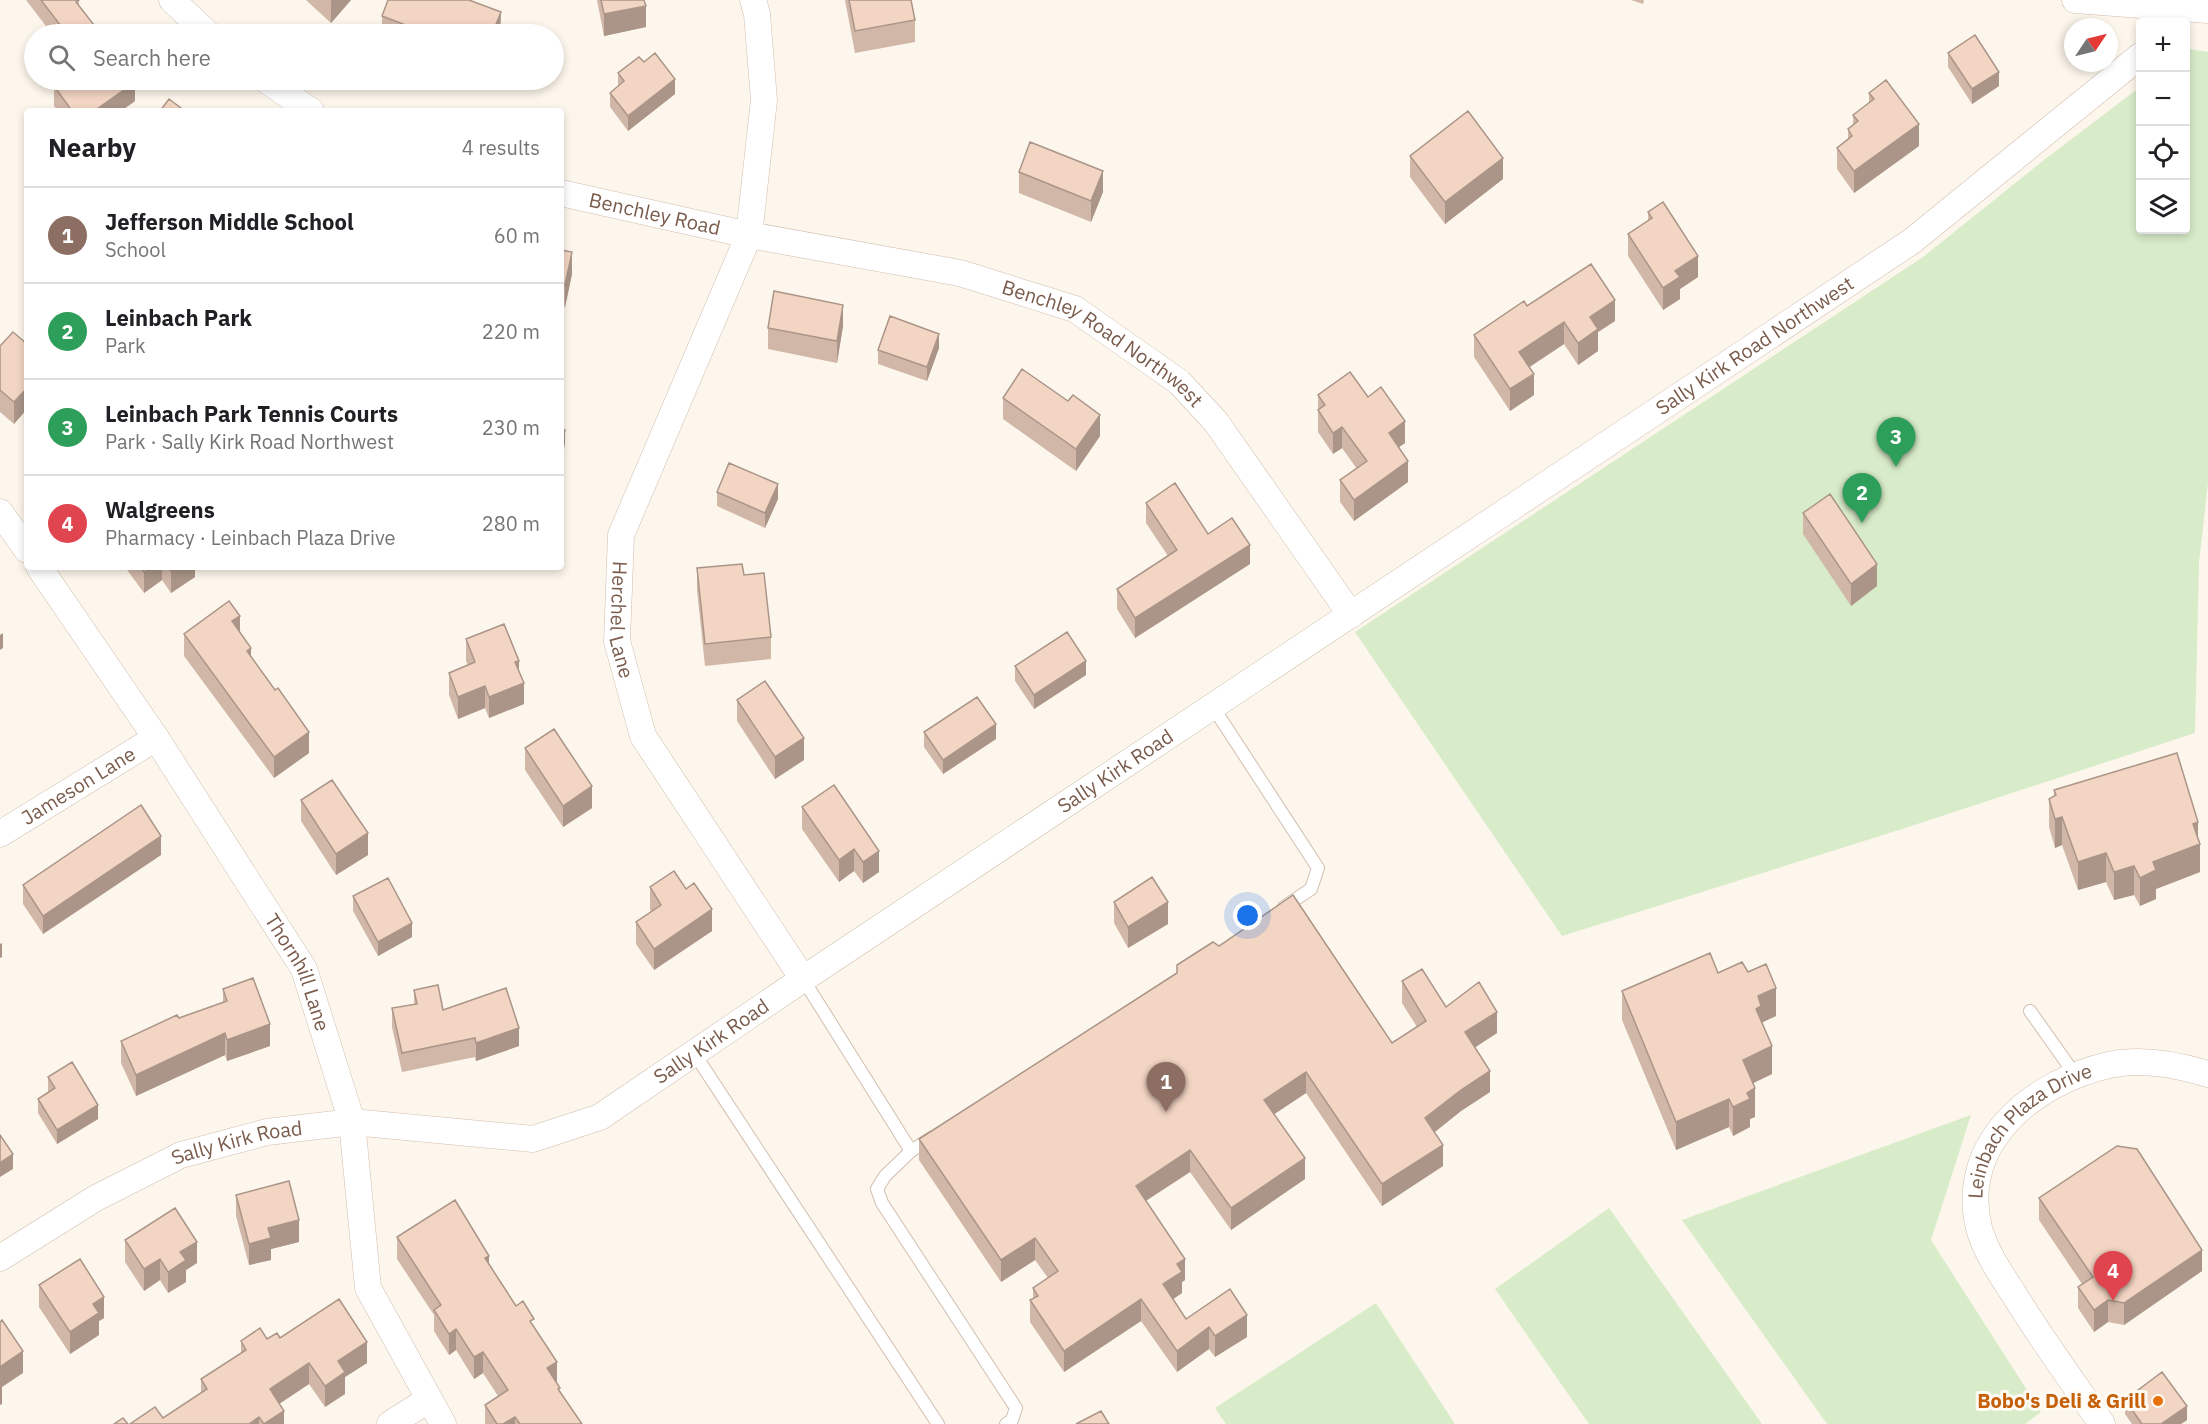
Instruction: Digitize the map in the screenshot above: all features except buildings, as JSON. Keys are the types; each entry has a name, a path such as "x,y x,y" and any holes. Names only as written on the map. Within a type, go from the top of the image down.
{"street":[{"path":"172,0 197,24"},
{"name":"Herchel Lane","path":"753,0 757,14 764,100 749,235 621,535 617,641 643,736 803,979"},
{"path":"2075,0 2196,14"},
{"name":"Sally Kirk Road Northwest","path":"1351,615 1912,242 2136,59"},
{"path":"281,90 307,108"},
{"name":"Benchley Road","path":"564,194 749,235"},
{"name":"Benchley Road Northwest","path":"749,235 960,273 1076,309 1179,382 1216,423 1351,615"},
{"path":"0,512 24,546"},
{"name":"Thornhill Lane","path":"41,570 156,738 304,969 352,1122 368,1288 443,1424"},
{"name":"Sally Kirk Road","path":"0,1258 96,1198 181,1155 267,1132 352,1122 533,1139 600,1116 1351,615"},
{"name":"Jameson Lane","path":"0,834 156,738"},
{"name":"Leinbach Plaza Drive","path":"2102,1424 2026,1315 1988,1253 1979,1226 1976,1203 1977,1182 1982,1163 1996,1134 2008,1118 2024,1104 2076,1076 2109,1065 2129,1063 2159,1064 2208,1074"},
{"path":"390,1424 428,1400"}],"lane":[{"path":"1213,707 1318,868 1311,889 1271,915"},
{"path":"803,979 911,1151"},
{"path":"2030,1011 2076,1076"},
{"path":"694,1053 938,1424"},
{"path":"940,1132 911,1151 885,1176 877,1190 882,1203 1016,1408 1012,1420 1006,1424"}],"green space":[{"path":"2190,49 2208,52 2208,483 2199,563 2195,733 1899,830 1562,936 1355,632 1923,257 2136,90 2136,234 2190,234"},
{"path":"1971,1115 1931,1240 2041,1412 2025,1424 1827,1424 1682,1220"},
{"path":"1609,1208 1762,1424 1589,1424 1495,1289"},
{"path":"1376,1303 1455,1424 1226,1424 1215,1408"}],"place":[{"name":"Leinbach Park Tennis Courts","path":"1896,467"},
{"name":"Leinbach Park","path":"1862,523"},
{"name":"Jefferson Middle School","path":"1166,1112"},
{"name":"Walgreens","path":"2113,1301"},
{"name":"Bobo's Deli & Grill","path":"2158,1401"}]}
